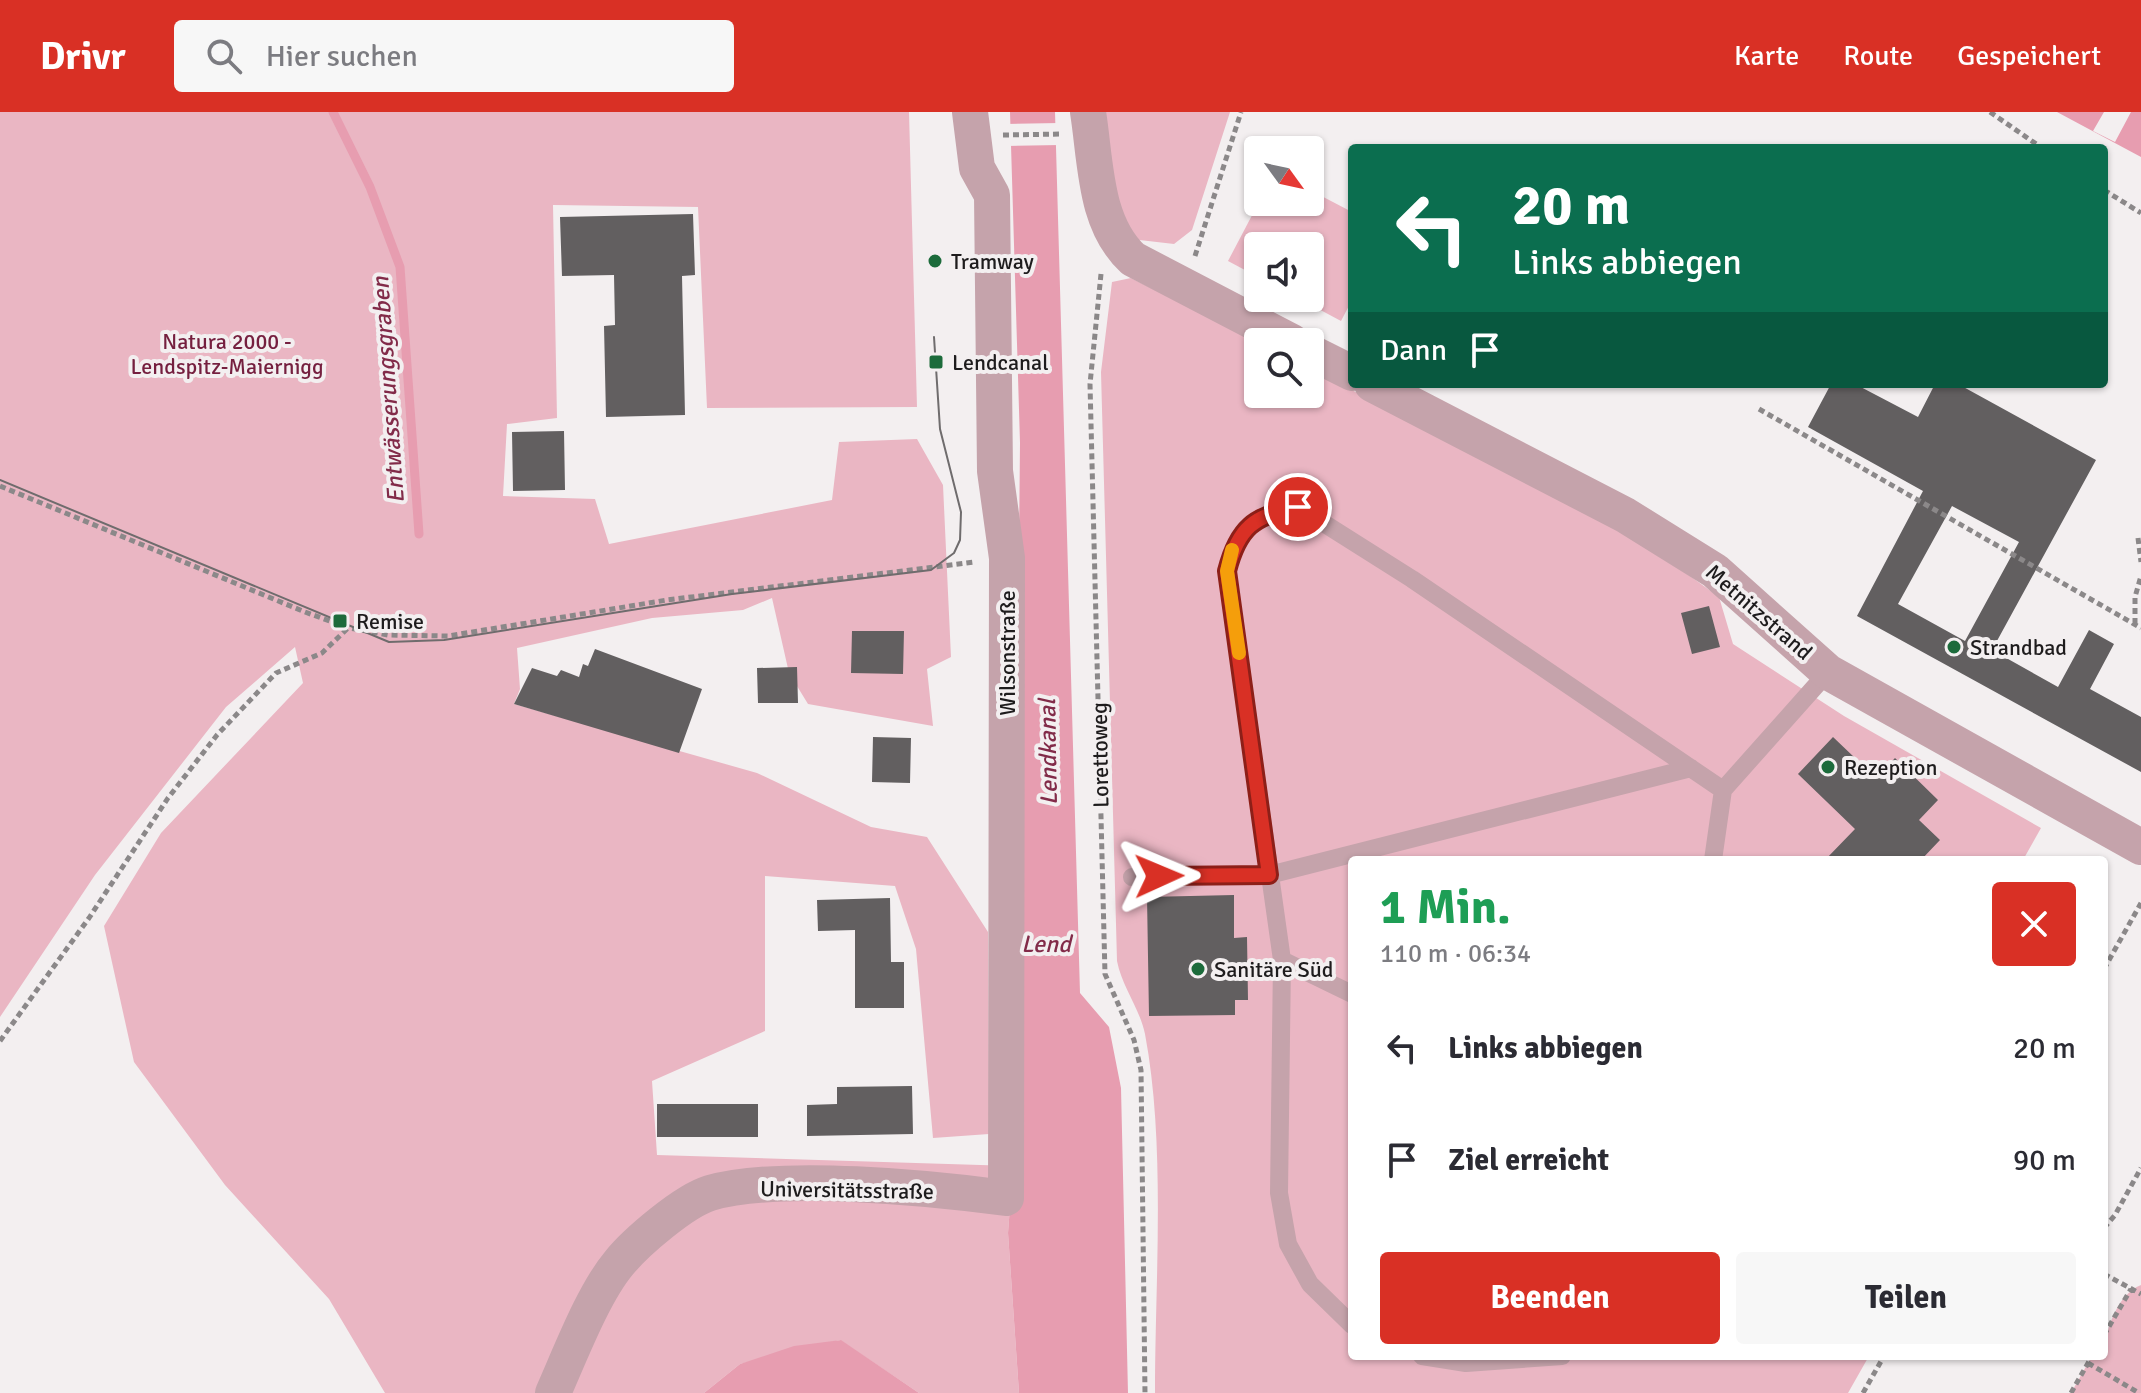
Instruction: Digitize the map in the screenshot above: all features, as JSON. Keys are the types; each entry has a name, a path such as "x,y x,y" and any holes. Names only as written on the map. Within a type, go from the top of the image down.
{"street":[{"path":"1077,123 1106,226 1116,244 1133,259 1265,328"},
{"name":"Wilsonstraße","path":"979,124 977,168 992,195 995,471 1007,558 1006,1198"},
{"path":"1324,359 1348,371"},
{"name":"Metnitzstrand","path":"1380,388 1625,515 1715,571 1828,672 2141,847"},
{"name":"Universitätsstraße","path":"553,1393 618,1264 660,1225 706,1194 733,1188 805,1184 1006,1198"}],"lane":[{"path":"1348,1321 1310,1284 1288,1244 1279,1193 1282,960 1227,571 1234,545 1247,526 1272,511 1298,507 1346,535 1723,790"},
{"path":"1714,856 1723,790 1828,672"},
{"path":"1132,877 1269,875 1691,768"},
{"path":"1282,960 1348,992"},
{"path":"1447,1360 1466,1363 1507,1360"}],"path":[{"path":"1185,287 1241,112"},
{"path":"1990,112 2036,144"},
{"path":"979,124 1077,123"},
{"path":"2108,192 2141,213"},
{"name":"Lorettoweg","path":"1106,226 1090,384 1105,974 1134,1040 1141,1070 1145,1393"},
{"path":"1759,409 2138,626"},
{"path":"0,486 349,628 388,635 448,636 667,600 1007,558"},
{"path":"2138,538 2141,562"},
{"path":"2138,626 2135,597 2141,576"},
{"path":"0,1041 89,918 168,798 217,735 276,673 322,653 349,628"},
{"path":"2108,962 2141,903"},
{"path":"2108,1223 2141,1168"},
{"path":"2108,1276 2141,1294"},
{"path":"2108,1328 2131,1289"},
{"path":"1863,1393 1882,1360"},
{"path":"2071,1393 2090,1360"},
{"path":"2088,1363 2139,1393"}],"green space":[{"name":"Natura 2000 - Lendspitz-Maiernigg","path":"0,112 909,112 917,407 707,408 698,207 553,205 557,418 507,424 503,496 595,499 609,544 832,500 839,442 917,439 943,485 951,657 927,669 933,726 808,704 789,673 772,598 743,610 652,618 517,648 520,689 514,704 757,773 871,827 927,837 988,932 989,1134 933,1138 916,949 895,886 765,876 765,1031 652,1081 657,1155 1013,1166 1008,1233 1019,1393 919,1393 840,1340 740,1364 704,1393 385,1393 329,1299 225,1185 134,1062 104,926 161,833 303,683 295,647 226,707 95,875 0,1017"},
{"path":"1105,112 1230,112 1192,230 1174,244 1131,239 1112,220"},
{"path":"1324,197 1348,210 1348,308 1341,321 1324,312 1324,232 1244,232 1244,270 1228,261 1252,216 1324,216"},
{"path":"1131,278 1244,335 1244,408 1324,408 1324,375 1614,528 1719,597 1733,644 1844,716 2041,828 2025,856 1348,856 1348,1360 1867,1360 1848,1393 1155,1393 1158,1213 1155,1121 1145,1034 1117,961 1101,372 1112,282"},
{"path":"2141,1285 2141,1393 2071,1393 2090,1360 2108,1360 2109,1326 2119,1305"}],"water":[{"path":"1010,112 1055,112 1080,993 1109,1027 1121,1088 1128,1393 1019,1393 1008,1233 1013,1166 1020,443"},
{"path":"2057,112 2141,112 2141,157"},
{"path":"841,1340 919,1393 704,1393 740,1364 794,1346"}],"pier":[{"path":"2104,112 2131,112 2115,142 2093,131"},
{"path":"1060,123 1060,145 1007,146 1006,124"}],"building":[{"path":"693,214 695,275 682,276 685,415 606,417 604,326 615,325 614,275 562,276 560,217"},
{"path":"1829,388 1863,388 1918,417 1933,388 1965,388 2096,460 1992,650 2058,687 2089,630 2114,644 2090,689 2141,717 2141,772 1857,616 1923,491 1808,427","holes":["1952,506 2019,542 1965,641 1898,604"]},
{"path":"564,431 565,490 513,491 512,432"},
{"path":"1709,606 1720,647 1692,654 1681,613"},
{"path":"852,631 904,631 903,674 851,673"},
{"path":"595,649 702,689 679,753 514,704 532,668 557,676 561,670 579,677 583,664 588,666"},
{"path":"797,667 798,703 758,703 757,668"},
{"path":"873,737 911,738 910,783 872,782"},
{"path":"1833,737 1876,778 1895,758 1938,800 1919,820 1940,840 1925,856 1829,856 1855,829 1798,774"},
{"name":"Sanitäre Süd","path":"1234,895 1234,938 1247,937 1248,1000 1235,1000 1235,1015 1149,1016 1147,897"},
{"path":"890,898 891,962 904,962 904,1008 855,1008 855,930 818,931 817,900"},
{"path":"912,1086 913,1134 807,1136 807,1105 837,1104 837,1087"},
{"path":"657,1104 758,1104 758,1137 657,1137"}],"waterway":[{"name":"Entwässerungsgraben","path":"333,112 370,187 400,267 419,534"}],"tram line":[{"path":"0,480 389,642 444,640 732,594 931,570 954,553 960,540 961,512 940,429 934,337"}],"slow traffic":[{"path":"1232,550 1227,571 1239,653"}],"place":[{"name":"Tramway","path":"935,261"},
{"name":"Lendcanal","path":"936,362"},
{"name":"Remise","path":"340,621"},
{"name":"Strandbad","path":"1954,647"},
{"name":"Rezeption","path":"1828,767"},
{"name":"Sanitäre Süd","path":"1198,969"}],"route":[{"path":"1159,876 1269,875 1227,571 1234,545 1247,526 1272,511 1298,507"}],"water label":[{"name":"Lendkanal","path":"1048,752"},
{"name":"Lend","path":"1046,944"}]}
